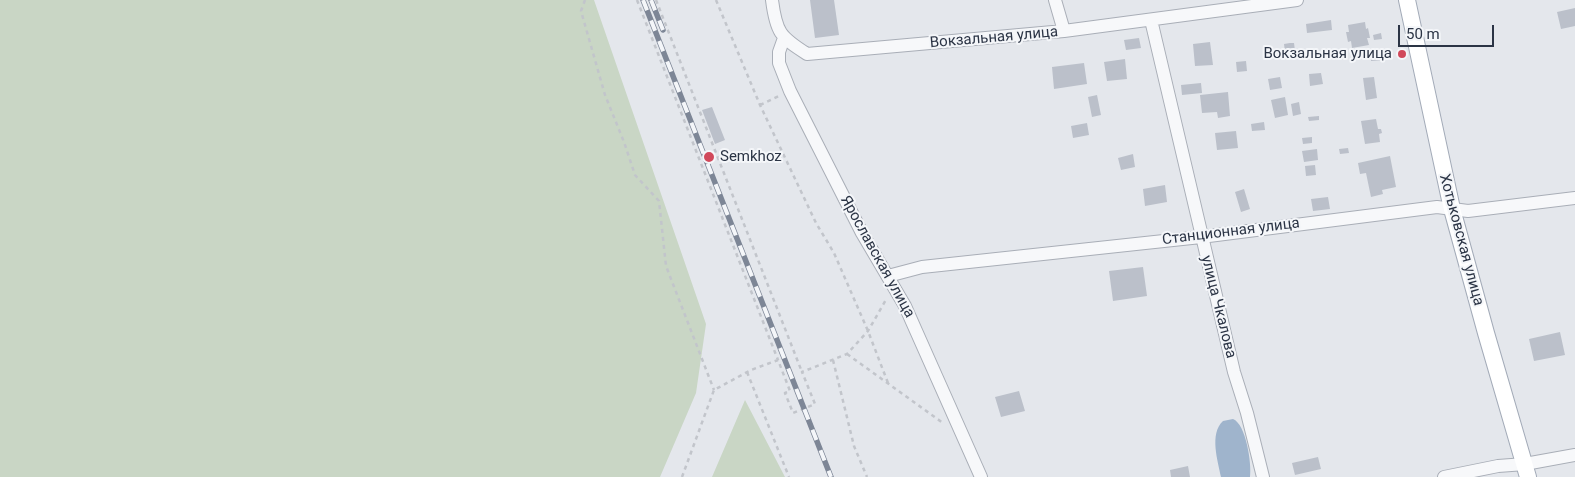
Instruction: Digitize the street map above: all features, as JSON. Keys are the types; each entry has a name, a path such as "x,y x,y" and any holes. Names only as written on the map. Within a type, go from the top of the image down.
{"main road":[{"name":"Хотьковская улица","path":"1407,0 1452,210 1526,471"}],"street":[{"path":"772,0 774,14 781,35 784,38"},
{"path":"1055,0 1064,32"},
{"name":"Вокзальная улица","path":"784,38 806,54 1064,32 1298,0"},
{"name":"улица Чкалова","path":"1151,20 1234,372 1247,413 1263,477"},
{"name":"Ярославская улица","path":"784,38 779,52 779,63 790,91 862,233 906,306 981,477"},
{"name":"Станционная улица","path":"889,278 902,271 922,268 1201,237 1438,206 1452,210 1468,211 1575,198"},
{"path":"1444,477 1498,466 1526,471 1575,455"}],"path":[{"path":"586,0 581,11 605,95 635,175 659,201 666,266 714,390"},
{"path":"637,0 790,391 785,393 793,413 815,404 656,0"},
{"path":"716,0 760,105 816,223 834,253 888,383"},
{"path":"760,105 790,91"},
{"path":"802,372 846,354 868,331 889,294 889,278"},
{"path":"846,354 964,438"},
{"path":"682,477 714,390 747,372 778,360"},
{"path":"834,360 854,446 867,477"},
{"path":"747,372 789,477"}],"green space":[{"path":"0,0 594,0 706,324 696,393 660,477 0,477"},
{"path":"745,400 785,477 712,477"}],"water":[{"path":"1233,419 1238,422 1245,436 1249,454 1250,477 1221,477 1215,440 1216,433 1223,421"}],"building":[{"path":"810,0 834,0 839,35 815,38"},
{"path":"1575,8 1575,26 1561,29 1557,12"},
{"path":"1331,20 1332,30 1307,33 1306,24"},
{"path":"1365,22 1370,38 1367,38 1369,45 1352,48 1351,41 1348,42 1346,32 1349,32 1348,25"},
{"path":"1381,33 1382,39 1374,40 1373,35"},
{"path":"1139,38 1141,48 1126,50 1124,40"},
{"path":"1210,42 1213,65 1195,66 1193,44"},
{"path":"1294,43 1295,51 1285,52 1284,44"},
{"path":"1382,55 1383,60 1371,61 1371,56"},
{"path":"1125,59 1127,79 1107,81 1104,62"},
{"path":"1246,61 1247,71 1237,72 1236,62"},
{"path":"1084,63 1087,84 1054,89 1052,67"},
{"path":"1321,73 1323,84 1310,86 1309,74"},
{"path":"1280,77 1282,88 1270,90 1268,79"},
{"path":"1374,77 1377,98 1366,100 1363,78"},
{"path":"1201,83 1202,93 1182,95 1181,85"},
{"path":"1228,92 1230,116 1218,118 1217,112 1202,113 1200,95"},
{"path":"1097,95 1101,115 1092,117 1088,97"},
{"path":"1285,97 1288,115 1275,118 1271,100"},
{"path":"1299,102 1301,114 1293,116 1291,104"},
{"path":"712,107 725,140 715,144 702,110"},
{"path":"1319,116 1319,120 1309,121 1308,117"},
{"path":"1376,119 1378,129 1381,129 1382,133 1379,134 1380,142 1365,144 1361,121"},
{"path":"1264,122 1265,130 1252,131 1251,124"},
{"path":"1087,123 1089,135 1073,138 1071,126"},
{"path":"1236,131 1238,148 1217,150 1215,133"},
{"path":"1312,137 1312,143 1303,144 1302,138"},
{"path":"1348,148 1349,153 1340,154 1339,149"},
{"path":"1317,149 1318,160 1304,162 1302,151"},
{"path":"1133,154 1135,167 1121,170 1118,158"},
{"path":"1390,156 1396,187 1382,190 1383,194 1371,197 1366,173 1360,174 1358,163"},
{"path":"1315,165 1316,175 1306,176 1305,166"},
{"path":"1165,185 1167,202 1145,206 1143,189"},
{"path":"1244,189 1250,209 1241,212 1235,192"},
{"path":"1328,197 1330,209 1313,211 1311,199"},
{"path":"1143,267 1147,296 1113,301 1109,271"},
{"path":"1560,332 1565,355 1534,361 1529,339"},
{"path":"1019,391 1025,411 1001,417 995,397"},
{"path":"1318,457 1321,469 1295,475 1292,463"},
{"path":"1188,466 1190,477 1171,477 1170,470"}],"railway":[{"path":"643,0 831,477"},
{"path":"651,0 663,30"}],"place":[{"name":"Вокзальная улица","path":"1402,54"},
{"name":"Semkhoz","path":"709,157"}]}
